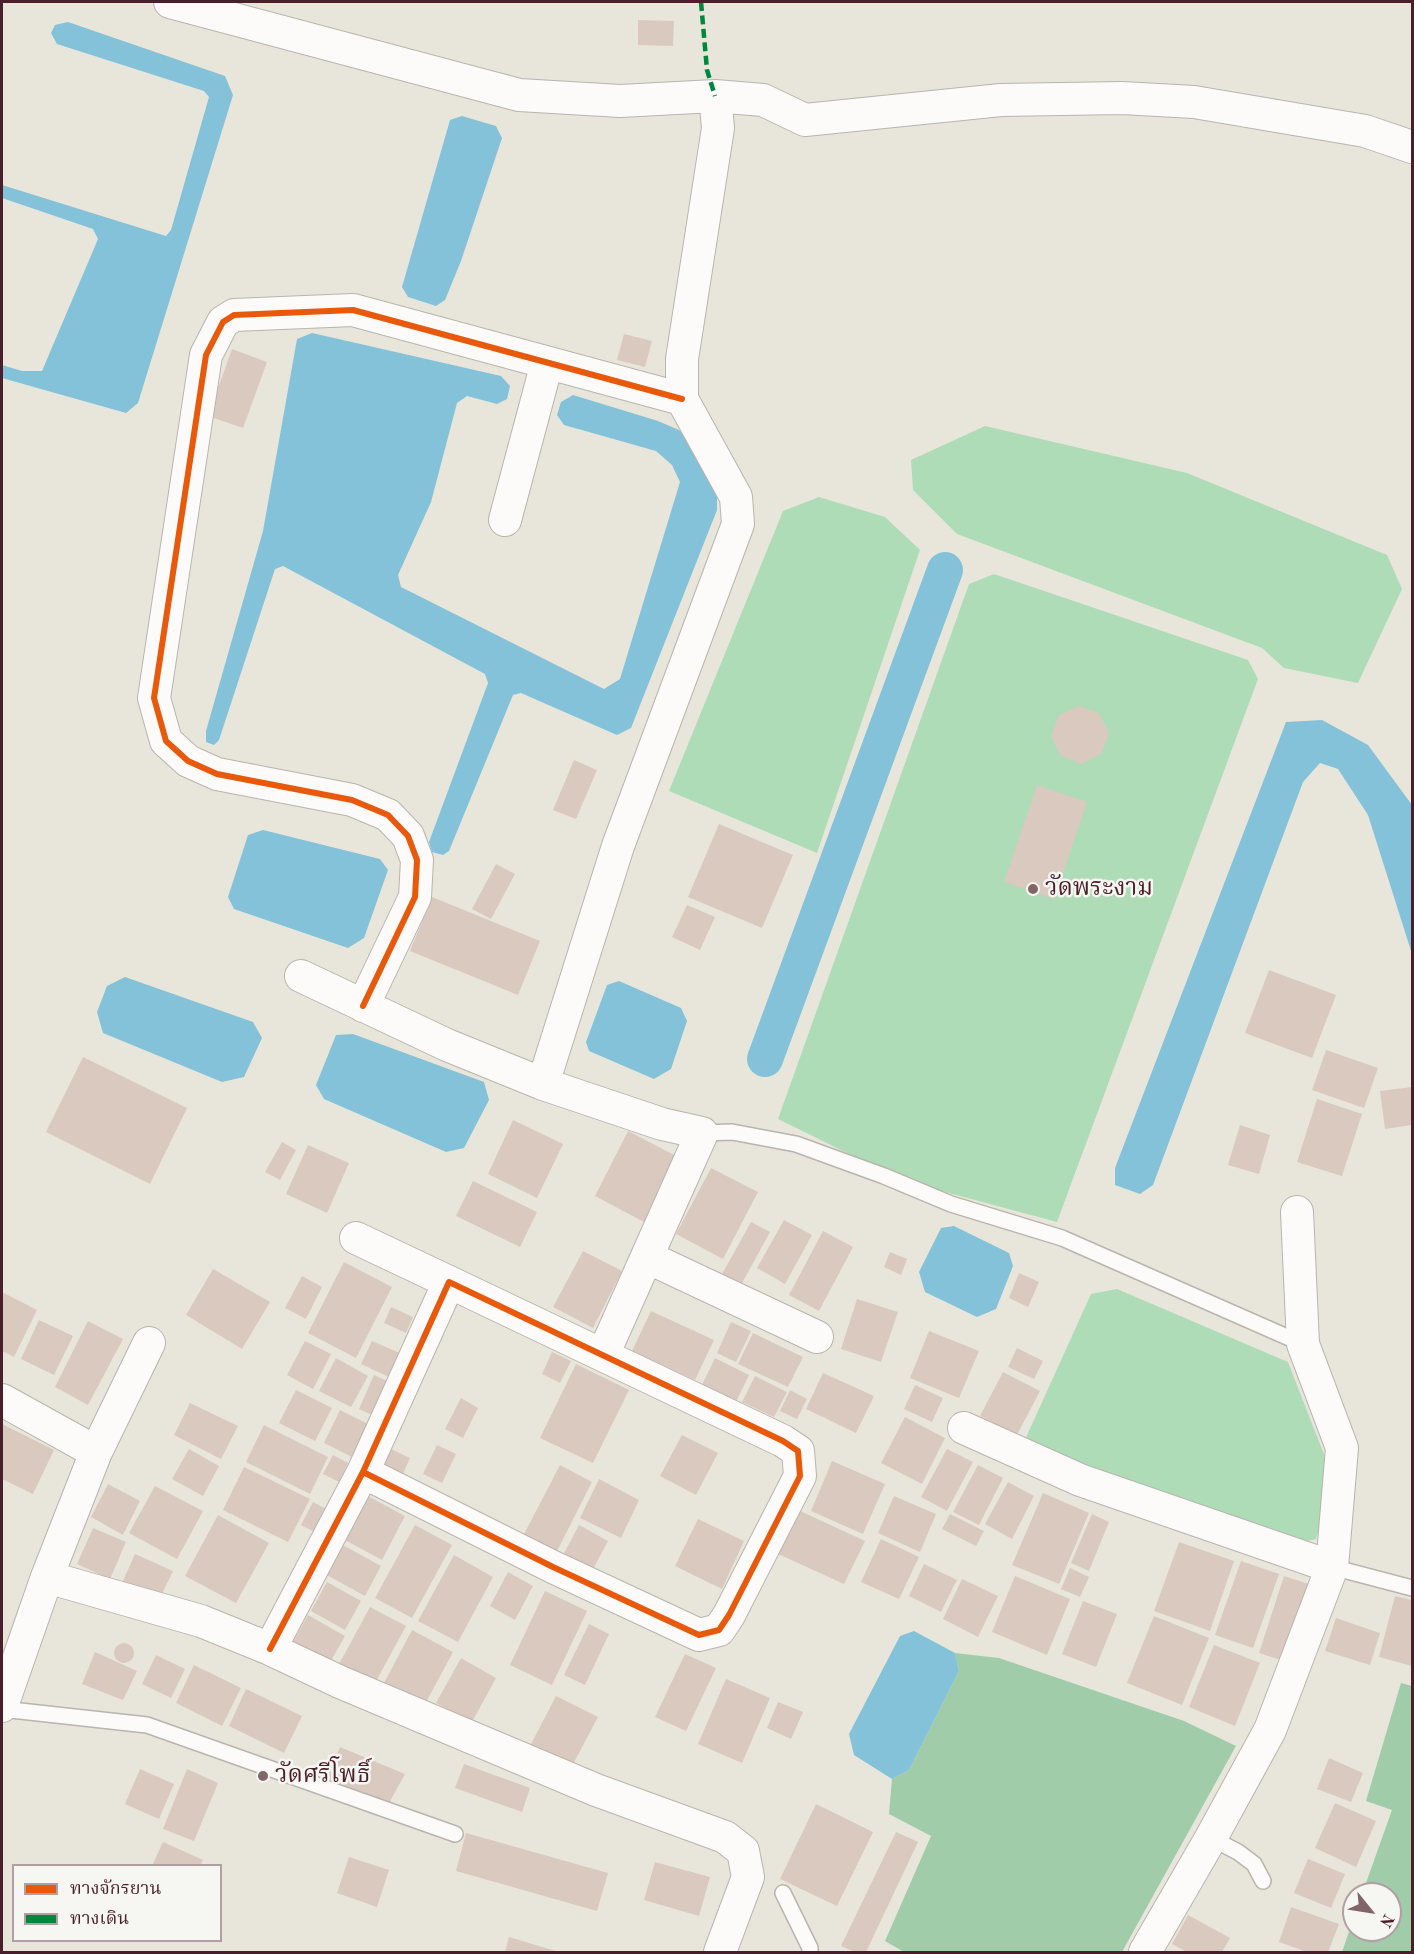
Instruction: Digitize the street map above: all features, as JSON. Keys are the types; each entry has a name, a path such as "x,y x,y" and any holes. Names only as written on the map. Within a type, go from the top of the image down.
{"street":[{"path":"170,2 519,94 620,101 715,96 763,100 805,120 1001,100 1122,98 1194,102 1365,131 1413,147"},
{"path":"543,1084 618,846 738,524 736,497 682,399 682,359 718,128 715,96"},
{"path":"363,1006 415,897 417,860 408,836 388,815 352,800 217,774 188,761 166,741 154,698 206,355 224,322 234,315 353,310 682,399"},
{"path":"505,520 547,363"},
{"path":"301,976 447,1045 543,1084 662,1124 702,1133 603,1355"},
{"path":"1144,1953 1270,1730 1332,1568 1342,1448 1303,1344 1297,1212"},
{"path":"356,1238 783,1441 798,1451 800,1476 729,1615 718,1630 699,1635 553,1567 363,1472"},
{"path":"647,1257 817,1337"},
{"path":"270,1649 363,1472 449,1282"},
{"path":"2,1708 47,1577 96,1452 149,1343"},
{"path":"2,1400 96,1452"},
{"path":"964,1428 1080,1480 1332,1568"},
{"path":"47,1577 201,1621 596,1790 725,1837 743,1851 748,1877 720,1953"}],"lane":[{"path":"702,1133 732,1132 796,1144 884,1176 951,1204 1062,1238 1303,1344"},
{"path":"1332,1568 1413,1588"},
{"path":"2,1708 147,1725 455,1834"},
{"path":"1211,1838 1238,1852 1254,1864 1263,1881"},
{"path":"783,1893 810,1948 810,1953"}],"green space":[{"path":"985,426 1187,473 1387,555 1402,589 1358,683 1284,668 1262,648 957,534 913,490 911,460"},
{"path":"819,497 885,517 920,550 817,853 669,791 783,511"},
{"path":"994,574 1248,660 1258,679 1057,1222 904,1181 778,1119 969,584"},
{"path":"1117,1289 1288,1362 1327,1462 1324,1511 1316,1539 1303,1542 1117,1484 1024,1442 1091,1294"},
{"path":"955,1653 999,1658 1184,1721 1236,1746 1122,1952 904,1952 885,1941 931,1836 889,1814 892,1779 909,1770 959,1671"},
{"path":"1401,1683 1412,1686 1412,1952 1342,1952 1345,1942 1402,1942 1402,1882 1366,1882 1392,1810 1366,1801"}],"water":[{"path":"68,22 225,76 233,95 138,403 126,413 2,378 2,365 22,371 42,371 98,239 93,229 2,198 2,185 166,236 171,230 209,97 204,91 57,44 51,33 55,25"},
{"path":"462,116 496,126 502,138 461,261 445,300 436,306 408,297 402,287 450,120"},
{"path":"312,333 501,376 510,386 507,399 497,404 467,396 457,403 431,502 398,575 401,587 604,689 620,679 680,482 672,465 656,451 564,425 557,415 561,402 573,395 658,421 679,430 703,457 717,489 717,510 631,728 617,735 521,693 513,695 449,851 443,855 432,852 429,842 488,683 485,674 283,566 275,569 219,740 214,745 206,742 206,731 263,531 297,339"},
{"path":"1322,720 1368,745 1412,805 1412,954 1368,815 1338,769 1320,763 1303,782 1153,1185 1140,1194 1115,1185 1115,1168 1286,722"},
{"path":"263,830 380,859 388,870 364,938 348,948 234,909 228,897 248,835"},
{"path":"125,977 253,1022 262,1038 244,1077 222,1082 103,1033 97,1012 107,986"},
{"path":"619,981 681,1008 687,1021 671,1069 654,1079 589,1051 586,1042 607,985"},
{"path":"353,1034 484,1082 489,1100 464,1148 446,1152 324,1099 316,1085 336,1035"},
{"path":"954,1226 1009,1253 1013,1266 996,1309 977,1317 925,1292 919,1272 941,1228"},
{"path":"914,1631 955,1653 959,1671 909,1770 892,1779 854,1755 849,1734 900,1636"}],"building":[{"path":"638,20 674,21 673,46 638,45"},
{"path":"624,334 652,341 645,367 617,360"},
{"path":"232,349 267,362 243,428 208,416"},
{"path":"1079,706 1099,713 1109,733 1101,754 1082,764 1061,756 1051,736 1059,715"},
{"path":"574,760 597,770 576,819 553,810"},
{"path":"1037,785 1087,802 1054,899 1004,882"},
{"path":"719,824 793,855 762,928 688,897"},
{"path":"496,864 515,874 491,919 472,909"},
{"path":"432,897 540,941 518,995 410,951"},
{"path":"687,905 715,917 700,950 672,937"},
{"path":"1269,970 1336,995 1312,1058 1245,1033"},
{"path":"1326,1050 1378,1068 1364,1108 1312,1090"},
{"path":"83,1057 187,1108 150,1184 46,1132"},
{"path":"1412,1087 1412,1125 1385,1129 1380,1091"},
{"path":"1317,1099 1362,1114 1342,1176 1297,1162"},
{"path":"513,1120 563,1144 537,1198 488,1174"},
{"path":"1240,1125 1270,1135 1259,1174 1228,1165"},
{"path":"628,1131 678,1157 644,1222 595,1196"},
{"path":"282,1142 296,1150 280,1180 265,1172"},
{"path":"308,1145 349,1163 327,1213 286,1194"},
{"path":"711,1168 758,1192 723,1259 676,1234"},
{"path":"473,1181 537,1212 520,1247 456,1216"},
{"path":"784,1220 812,1235 785,1284 757,1268"},
{"path":"751,1222 770,1232 740,1287 721,1276"},
{"path":"823,1231 853,1247 819,1311 789,1295"},
{"path":"583,1251 622,1271 593,1328 553,1307"},
{"path":"890,1252 907,1259 901,1275 884,1267"},
{"path":"344,1262 392,1287 356,1358 308,1333"},
{"path":"213,1269 270,1302 242,1349 186,1315"},
{"path":"1019,1273 1039,1282 1028,1307 1009,1298"},
{"path":"302,1276 322,1287 306,1319 285,1308"},
{"path":"2,1292 37,1310 14,1357 2,1351"},
{"path":"857,1299 898,1312 881,1362 841,1349"},
{"path":"391,1307 413,1317 406,1333 384,1323"},
{"path":"651,1311 714,1340 695,1380 632,1351"},
{"path":"39,1320 73,1336 54,1375 21,1359"},
{"path":"88,1321 123,1339 88,1405 55,1387"},
{"path":"731,1322 751,1331 736,1362 717,1353"},
{"path":"929,1331 979,1351 959,1398 910,1378"},
{"path":"753,1333 803,1357 788,1387 738,1364"},
{"path":"305,1341 331,1354 313,1389 287,1375"},
{"path":"372,1341 402,1354 391,1378 361,1364"},
{"path":"1017,1348 1043,1361 1034,1379 1008,1367"},
{"path":"552,1352 571,1361 560,1383 542,1374"},
{"path":"336,1358 368,1376 351,1407 319,1391"},
{"path":"715,1358 749,1375 735,1404 701,1387"},
{"path":"576,1364 629,1390 593,1463 540,1438"},
{"path":"1003,1372 1040,1391 1017,1435 980,1416"},
{"path":"823,1373 874,1396 856,1433 806,1409"},
{"path":"374,1375 393,1384 378,1418 359,1409"},
{"path":"755,1376 787,1392 774,1417 742,1402"},
{"path":"915,1385 943,1398 932,1422 904,1409"},
{"path":"296,1390 332,1408 315,1441 279,1423"},
{"path":"790,1390 807,1399 797,1419 780,1411"},
{"path":"461,1398 478,1408 463,1438 445,1429"},
{"path":"190,1403 238,1426 221,1459 174,1435"},
{"path":"340,1410 368,1424 352,1457 324,1443"},
{"path":"905,1417 945,1438 922,1484 881,1463"},
{"path":"2,1424 54,1450 33,1494 2,1479"},
{"path":"264,1425 328,1457 310,1494 246,1462"},
{"path":"682,1435 718,1453 696,1495 660,1476"},
{"path":"437,1445 456,1454 442,1483 423,1474"},
{"path":"189,1449 219,1466 203,1496 172,1479"},
{"path":"391,1449 410,1458 401,1478 382,1469"},
{"path":"947,1449 973,1462 947,1511 921,1497"},
{"path":"333,1455 348,1463 339,1482 323,1474"},
{"path":"832,1461 885,1484 863,1534 811,1511"},
{"path":"560,1465 592,1482 555,1555 522,1538"},
{"path":"978,1465 1003,1478 979,1525 953,1512"},
{"path":"244,1467 310,1499 288,1542 223,1510"},
{"path":"599,1479 639,1500 621,1538 580,1518"},
{"path":"1008,1482 1034,1496 1012,1539 985,1524"},
{"path":"108,1484 140,1501 123,1535 91,1517"},
{"path":"155,1486 203,1511 177,1559 129,1533"},
{"path":"1043,1493 1089,1513 1059,1584 1012,1565"},
{"path":"366,1495 405,1516 382,1560 343,1539"},
{"path":"894,1496 936,1514 920,1552 878,1533"},
{"path":"313,1502 328,1510 317,1533 301,1525"},
{"path":"796,1509 865,1541 844,1584 776,1553"},
{"path":"950,1514 984,1531 976,1546 942,1529"},
{"path":"1092,1514 1109,1522 1089,1571 1071,1563"},
{"path":"218,1515 269,1543 236,1603 185,1576"},
{"path":"698,1519 744,1541 722,1589 675,1566"},
{"path":"415,1525 452,1545 412,1618 375,1598"},
{"path":"579,1525 608,1541 591,1573 562,1557"},
{"path":"93,1528 126,1542 110,1579 77,1564"},
{"path":"881,1539 919,1557 899,1599 861,1582"},
{"path":"1179,1542 1234,1561 1210,1631 1154,1611"},
{"path":"341,1544 381,1566 365,1596 325,1574"},
{"path":"135,1554 173,1571 159,1600 122,1583"},
{"path":"454,1555 493,1577 458,1642 418,1621"},
{"path":"1241,1561 1279,1574 1253,1648 1215,1635"},
{"path":"924,1564 957,1580 941,1612 909,1596"},
{"path":"1070,1568 1089,1577 1080,1597 1061,1589"},
{"path":"508,1572 533,1586 515,1620 490,1606"},
{"path":"1015,1576 1070,1599 1047,1655 992,1632"},
{"path":"1284,1576 1312,1585 1287,1662 1259,1653"},
{"path":"962,1579 998,1596 978,1637 943,1619"},
{"path":"327,1582 361,1601 345,1630 311,1611"},
{"path":"545,1591 587,1611 552,1685 510,1665"},
{"path":"1395,1596 1412,1600 1412,1666 1379,1657"},
{"path":"1083,1601 1117,1614 1096,1667 1062,1654"},
{"path":"370,1607 406,1626 374,1685 338,1666"},
{"path":"308,1615 345,1636 328,1666 291,1646"},
{"path":"1154,1616 1209,1638 1182,1705 1127,1683"},
{"path":"1336,1618 1380,1633 1370,1665 1325,1651"},
{"path":"589,1624 609,1634 585,1685 564,1675"},
{"path":"412,1630 453,1652 424,1706 383,1685"},
{"path":"124,1643 131,1646 134,1653 131,1660 124,1663 117,1660 114,1653 117,1646"},
{"path":"1214,1645 1260,1663 1235,1726 1189,1707"},
{"path":"95,1652 137,1671 123,1700 82,1684"},
{"path":"685,1654 716,1668 686,1731 655,1717"},
{"path":"156,1655 185,1669 171,1698 142,1684"},
{"path":"461,1658 496,1678 472,1722 436,1703"},
{"path":"194,1665 241,1688 222,1726 176,1703"},
{"path":"726,1679 770,1698 742,1763 698,1744"},
{"path":"246,1689 302,1716 284,1753 229,1726"},
{"path":"556,1696 598,1717 571,1768 530,1746"},
{"path":"778,1702 803,1712 791,1739 767,1728"},
{"path":"340,1747 405,1774 389,1803 326,1781"},
{"path":"1329,1758 1363,1773 1351,1802 1317,1789"},
{"path":"464,1764 530,1788 522,1812 455,1788"},
{"path":"140,1769 174,1784 159,1819 125,1804"},
{"path":"187,1769 218,1783 194,1841 163,1829"},
{"path":"1335,1803 1376,1821 1356,1867 1315,1848"},
{"path":"816,1804 873,1832 837,1906 780,1879"},
{"path":"896,1832 918,1842 866,1952 855,1952 841,1946"},
{"path":"466,1833 608,1873 597,1911 456,1871"},
{"path":"163,1842 203,1860 201,1864 153,1864"},
{"path":"349,1857 389,1870 377,1907 337,1893"},
{"path":"1308,1859 1345,1874 1331,1908 1294,1893"},
{"path":"655,1862 710,1877 699,1916 644,1900"},
{"path":"1291,1907 1339,1924 1328,1952 1307,1952 1279,1942"},
{"path":"1188,1915 1230,1938 1222,1952 1187,1952 1172,1944"},
{"path":"509,1937 559,1952 505,1952"}],"waterway":[{"path":"765,1059 945,570"}],"marked path":[{"path":"701,2 707,70 715,96"}],"cycle path":[{"path":"363,1006 415,897 417,860 408,836 388,815 352,800 217,774 188,761 166,741 154,698 206,355 223,322 234,315 353,310 682,399"},
{"path":"270,1649 363,1472 449,1282 783,1441 798,1451 800,1476 729,1615 719,1630 699,1635 553,1567 363,1472"}],"place":[{"name":"วัดพระงาม","path":"1033,889"},
{"name":"วัดศรีโพธิ์","path":"263,1776"}]}
